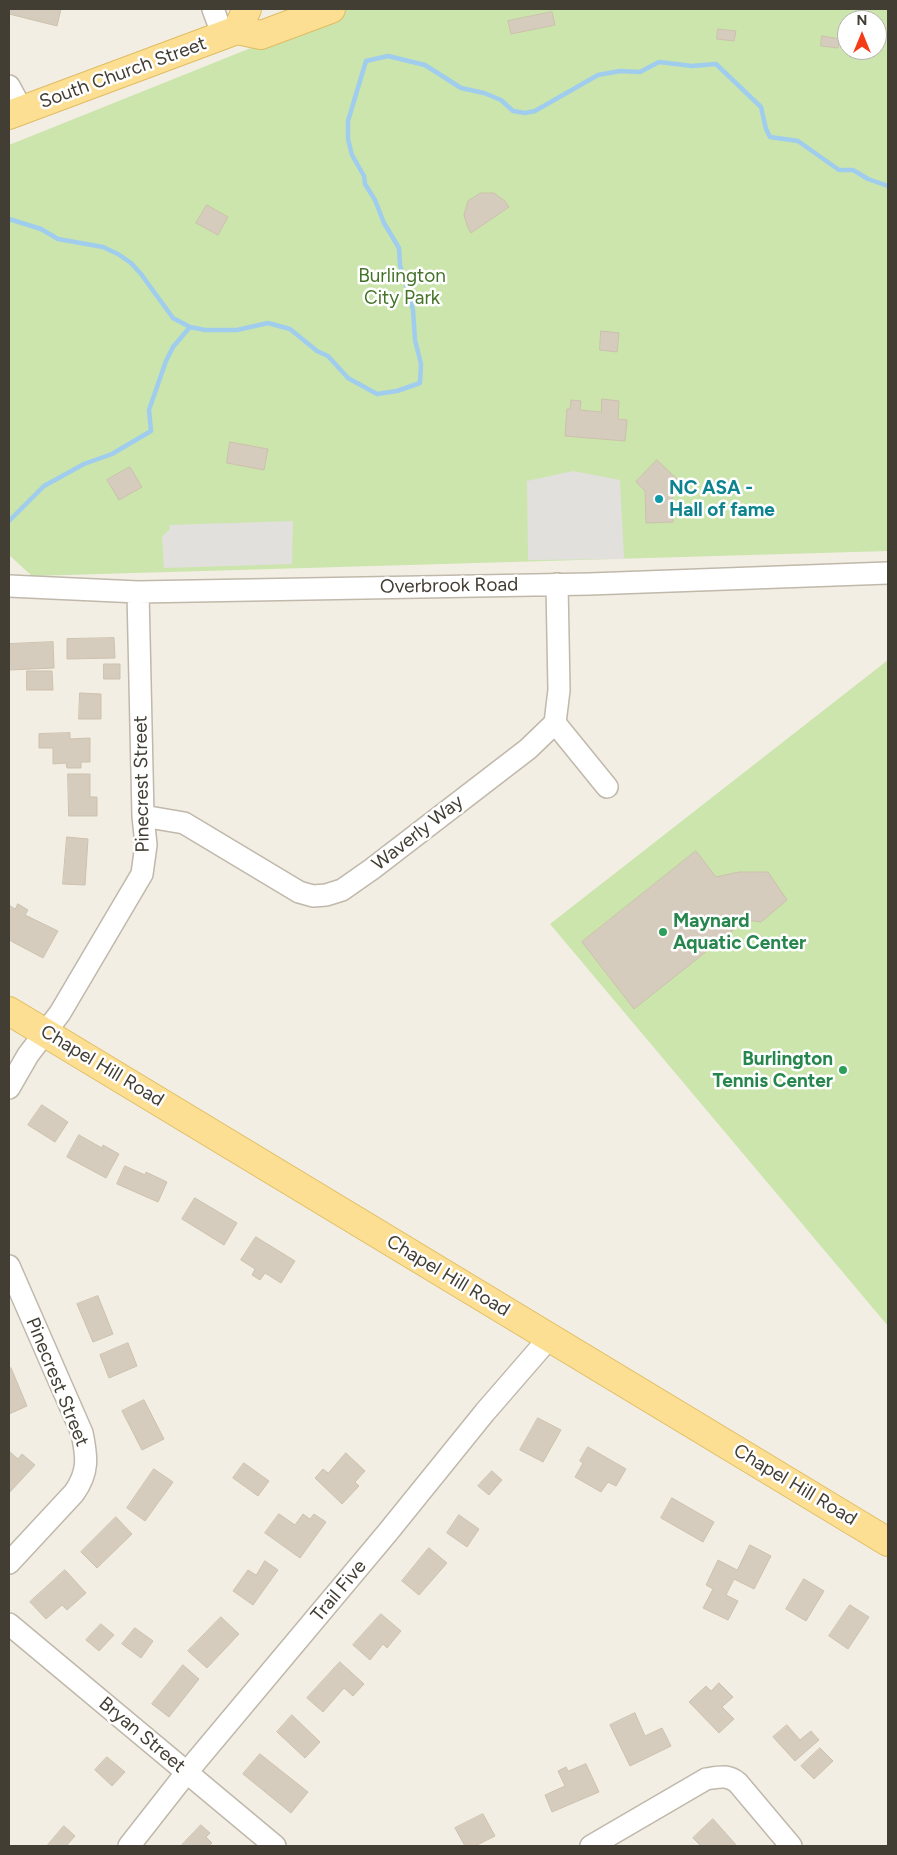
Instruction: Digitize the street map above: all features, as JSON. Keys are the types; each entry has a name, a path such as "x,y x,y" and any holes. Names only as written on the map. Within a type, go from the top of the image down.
{"main road":[{"path":"236,25 261,35 331,9"},
{"name":"South Church Street","path":"15,113 236,25"},
{"name":"Chapel Hill Road","path":"9,1010 888,1542"}],"street":[{"path":"213,9 236,25"},
{"path":"9,86 15,113"},
{"name":"Overbrook Road","path":"9,586 138,592 557,584 888,573"},
{"path":"557,584 560,690 555,723 606,787"},
{"name":"Pinecrest Street","path":"9,1088 28,1055 60,1013 142,874 146,845 143,816 138,592"},
{"name":"Waverly Way","path":"143,816 184,823 299,892 313,896 326,895 342,890 372,869 528,749 555,723"},
{"name":"Pinecrest Street","path":"9,1266 82,1432 87,1455 83,1481 9,1563"},
{"name":"Trail Five","path":"129,1846 187,1772 388,1532 485,1412 550,1337"},
{"name":"Bryan Street","path":"9,1624 275,1846"},
{"path":"591,1846 706,1778 732,1778 791,1846"}],"green space":[{"name":"Burlington City Park","path":"348,9 888,9 888,551 32,576 9,555 9,145"},
{"path":"888,660 888,1326 550,924"}],"shaded area":[{"path":"573,471 620,480 624,559 528,560 527,481"},
{"path":"293,521 292,564 164,568 162,537 170,529 169,525"}],"building":[{"path":"9,9 61,9 57,26 9,14"},
{"path":"552,12 555,25 511,34 508,21"},
{"path":"718,29 736,31 734,41 717,39"},
{"path":"822,36 837,38 837,48 821,46"},
{"path":"481,193 494,193 505,201 509,207 471,233 464,215 468,201"},
{"path":"207,205 228,217 218,235 196,223"},
{"path":"601,331 619,333 617,352 600,350"},
{"path":"602,399 619,401 618,419 627,420 625,441 565,436 567,409 570,409 571,400 581,401 580,410 601,412"},
{"path":"230,442 268,449 264,470 227,463"},
{"name":"NC ASA - Hall of fame","path":"657,460 680,482 672,490 673,522 646,523 645,491 636,482"},
{"path":"130,467 142,487 119,500 107,480"},
{"path":"114,638 115,658 67,659 67,639"},
{"path":"53,642 54,668 9,670 9,644"},
{"path":"104,664 120,664 120,679 104,679"},
{"path":"27,671 52,671 53,690 27,690"},
{"path":"80,693 101,694 101,719 79,719"},
{"path":"70,733 70,739 90,738 90,762 81,762 81,768 67,768 66,763 53,764 53,748 39,748 39,734"},
{"path":"68,774 90,774 90,797 97,797 97,816 69,816"},
{"path":"67,837 88,839 85,885 63,884"},
{"name":"Maynard Aquatic Center","path":"696,851 716,877 739,872 768,872 787,900 761,922 746,920 634,1009 582,942"},
{"path":"18,904 28,910 25,915 58,931 43,958 9,940 9,905 15,909"},
{"path":"42,1105 68,1122 55,1142 28,1125"},
{"path":"79,1135 102,1148 103,1145 119,1154 106,1178 67,1157"},
{"path":"125,1166 145,1175 146,1172 167,1182 158,1202 117,1184"},
{"path":"195,1198 237,1223 224,1245 182,1219"},
{"path":"256,1237 295,1261 281,1283 265,1273 260,1280 252,1275 255,1269 241,1260"},
{"path":"98,1296 113,1334 93,1342 77,1304"},
{"path":"128,1343 137,1366 109,1378 100,1355"},
{"path":"11,1368 27,1406 9,1414 9,1369"},
{"path":"144,1400 164,1439 142,1450 122,1411"},
{"path":"538,1418 561,1430 543,1462 520,1450"},
{"path":"588,1447 626,1469 616,1486 608,1482 601,1492 575,1477 583,1463 580,1461"},
{"path":"9,1451 18,1459 22,1454 35,1465 9,1493"},
{"path":"346,1453 365,1471 355,1482 359,1486 342,1504 315,1478 323,1469 328,1473"},
{"path":"244,1463 269,1481 258,1496 233,1478"},
{"path":"154,1469 173,1482 145,1521 127,1508"},
{"path":"492,1471 502,1480 489,1495 478,1486"},
{"path":"672,1498 714,1522 703,1542 661,1518"},
{"path":"279,1514 295,1525 303,1514 310,1519 314,1514 326,1522 300,1558 265,1533"},
{"path":"459,1515 479,1529 467,1547 447,1533"},
{"path":"116,1517 132,1534 97,1568 81,1552"},
{"path":"750,1545 771,1556 754,1589 734,1579 726,1595 738,1601 728,1620 703,1608 713,1589 706,1585 718,1560 737,1570"},
{"path":"429,1548 447,1563 419,1595 402,1581"},
{"path":"265,1561 278,1570 253,1605 233,1591 248,1570 256,1575"},
{"path":"65,1570 86,1593 67,1610 62,1605 46,1619 30,1602"},
{"path":"804,1579 824,1591 806,1621 786,1609"},
{"path":"850,1605 869,1617 848,1649 829,1636"},
{"path":"381,1614 401,1631 387,1648 383,1644 370,1660 353,1645"},
{"path":"221,1617 239,1634 207,1668 188,1651"},
{"path":"101,1624 114,1635 99,1651 86,1640"},
{"path":"135,1628 153,1641 141,1658 122,1644"},
{"path":"340,1662 364,1684 353,1696 344,1688 323,1712 307,1698"},
{"path":"183,1665 199,1679 169,1717 152,1704"},
{"path":"719,1683 733,1697 722,1707 734,1719 719,1733 689,1702 706,1686 711,1691"},
{"path":"635,1713 645,1736 662,1728 671,1746 630,1766 610,1725"},
{"path":"292,1715 320,1742 305,1758 277,1732"},
{"path":"787,1725 800,1740 811,1731 819,1740 795,1761 773,1737"},
{"path":"820,1748 833,1761 814,1779 801,1766"},
{"path":"260,1754 308,1792 291,1813 243,1774"},
{"path":"107,1757 125,1772 112,1786 95,1770"},
{"path":"586,1764 599,1792 552,1812 545,1795 565,1786 558,1771 566,1767 568,1771"},
{"path":"483,1814 495,1836 475,1846 465,1846 455,1828"},
{"path":"713,1819 737,1846 701,1846 693,1838"},
{"path":"201,1825 210,1833 206,1837 212,1843 209,1846 181,1846"},
{"path":"64,1826 75,1836 66,1846 49,1846 48,1845"}],"waterway":[{"path":"9,219 41,229 58,239 103,247 118,254 131,263 141,274 173,318 190,327 205,330 237,330 268,323 290,329 317,351 328,356 348,378 377,394 397,391 420,383 421,364 415,340 413,310 400,265 399,248 384,223 375,200 365,184 364,176 352,155 348,139 348,121 366,61 388,56 425,65 461,88 484,93 501,100 513,111 525,113 535,111 598,75 620,71 640,72 659,62 692,66 716,64 761,107 766,129 770,137 798,141 839,170 853,170 868,179 888,186"},
{"path":"9,521 44,486 84,464 112,454 151,431 149,410 166,361 173,347 190,327"}],"place":[{"name":"NC ASA - Hall of fame","path":"659,499"},
{"name":"Maynard Aquatic Center","path":"663,932"},
{"name":"Burlington Tennis Center","path":"843,1070"}]}
